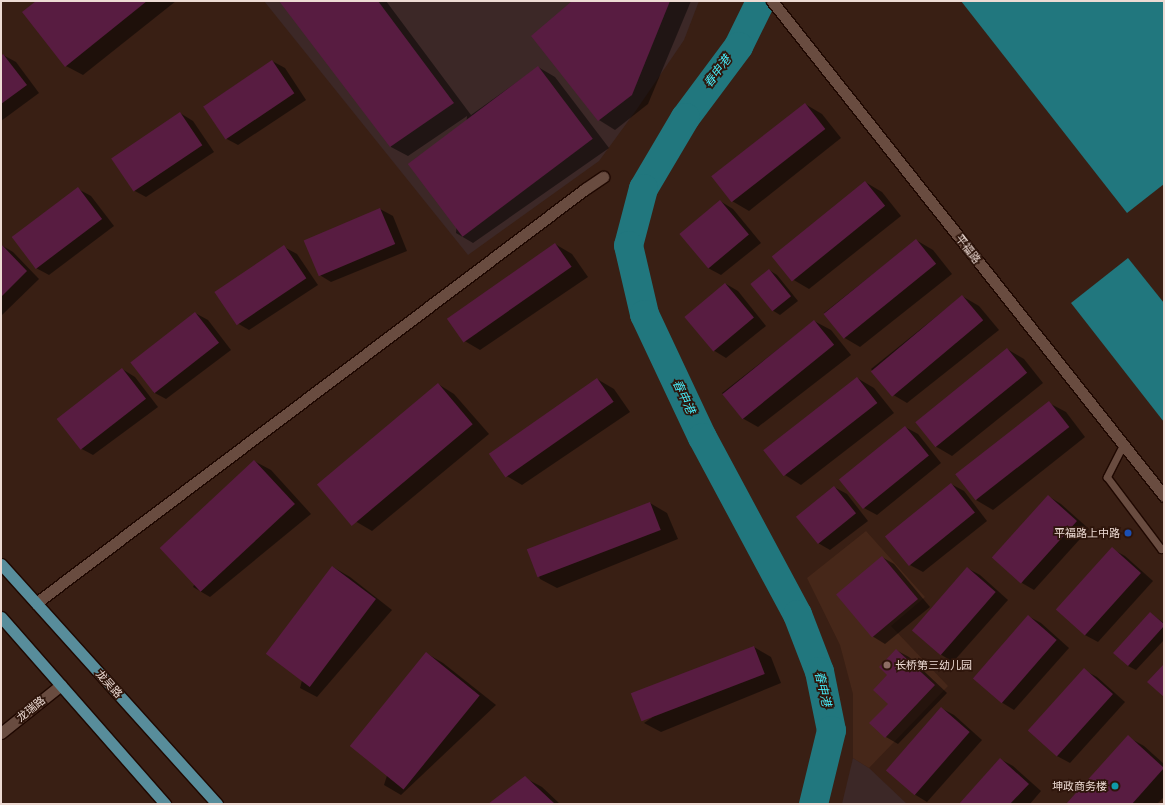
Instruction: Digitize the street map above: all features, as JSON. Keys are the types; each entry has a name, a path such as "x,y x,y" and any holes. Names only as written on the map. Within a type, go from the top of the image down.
{"main road":[{"name":"龙吴路","path":"1,564 217,804"},
{"path":"1,617 164,804"}],"street":[{"name":"平福路","path":"772,1 1164,496"},
{"path":"36,603 585,189 603,177"},
{"name":"龙瑞路","path":"1,732 61,685"}],"lane":[{"path":"1123,445 1107,477 1161,549 1164,548"}],"shaded area":[{"path":"264,1 699,1 684,40 637,109 599,161 468,255"},
{"name":"长桥第三幼儿园","path":"866,531 925,597 891,626 948,686 869,768 853,758 853,694 840,645 807,578"},
{"path":"853,758 869,768 907,804 842,804"}],"water":[{"path":"961,1 1164,1 1164,184 1127,213"},
{"path":"1128,258 1164,303 1164,422 1071,303"}],"building":[{"path":"36,1 147,1 65,67 22,12"},
{"path":"279,1 378,1 454,103 390,147"},
{"path":"572,1 670,1 632,95 598,121 531,36"},
{"path":"3,54 27,85 1,104 1,56"},
{"path":"272,60 294,93 226,140 203,106"},
{"path":"538,66 593,139 463,237 408,164"},
{"path":"805,103 825,129 732,202 711,176"},
{"path":"180,112 202,145 134,192 111,158"},
{"path":"865,181 885,206 792,281 772,257"},
{"path":"78,187 102,219 36,269 12,237"},
{"path":"720,200 749,234 708,269 679,234"},
{"path":"380,208 395,244 319,276 304,240"},
{"path":"916,239 936,264 844,339 824,314"},
{"path":"555,243 572,267 464,342 447,319"},
{"path":"1,244 27,271 1,297"},
{"path":"284,245 306,278 237,325 214,292"},
{"path":"769,269 791,296 772,311 750,284"},
{"path":"725,283 754,317 713,352 684,317"},
{"path":"962,295 983,320 892,397 871,371"},
{"path":"195,312 219,343 154,393 130,362"},
{"path":"814,320 834,345 742,419 722,394"},
{"path":"1007,348 1027,373 935,447 915,422"},
{"path":"122,368 146,399 81,450 57,419"},
{"path":"857,377 877,403 784,476 763,450"},
{"path":"597,378 614,402 506,477 489,454"},
{"path":"438,383 473,424 352,526 317,485"},
{"path":"1049,401 1069,427 976,500 955,474"},
{"path":"905,426 929,456 863,509 839,479"},
{"path":"254,460 295,504 201,592 160,548"},
{"path":"951,483 975,513 909,566 885,536"},
{"path":"834,486 856,513 818,544 796,517"},
{"path":"1048,495 1077,521 1021,584 992,557"},
{"path":"650,502 661,530 538,577 527,549"},
{"path":"1112,547 1141,573 1085,636 1056,609"},
{"path":"882,556 918,599 872,637 836,595"},
{"path":"332,566 376,599 310,687 266,654"},
{"path":"967,567 996,592 941,655 912,630"},
{"path":"1150,612 1164,624 1164,626 1128,666 1113,653"},
{"path":"1028,615 1057,640 1002,703 973,678"},
{"path":"754,646 765,674 642,721 631,693"},
{"path":"896,649 935,685 885,738 869,723 888,704 873,690 887,675 879,667"},
{"path":"426,652 480,695 403,789 350,746"},
{"path":"1164,664 1164,697 1147,682"},
{"path":"1084,668 1113,694 1057,757 1028,730"},
{"path":"941,707 970,732 915,795 886,770"},
{"name":"坤政商务楼","path":"1128,735 1164,768 1132,804 1066,804"},
{"path":"1000,758 1029,784 1010,804 959,804"},
{"path":"525,776 555,804 488,804"}],"waterway":[{"name":"春申港","path":"760,1 738,46 685,117 643,188 628,245 644,314 702,437 797,614 819,671 831,730 813,804"}],"place":[{"name":"平福路上中路","path":"1128,533"},
{"name":"长桥第三幼儿园","path":"887,665"},
{"name":"坤政商务楼","path":"1115,786"}]}
